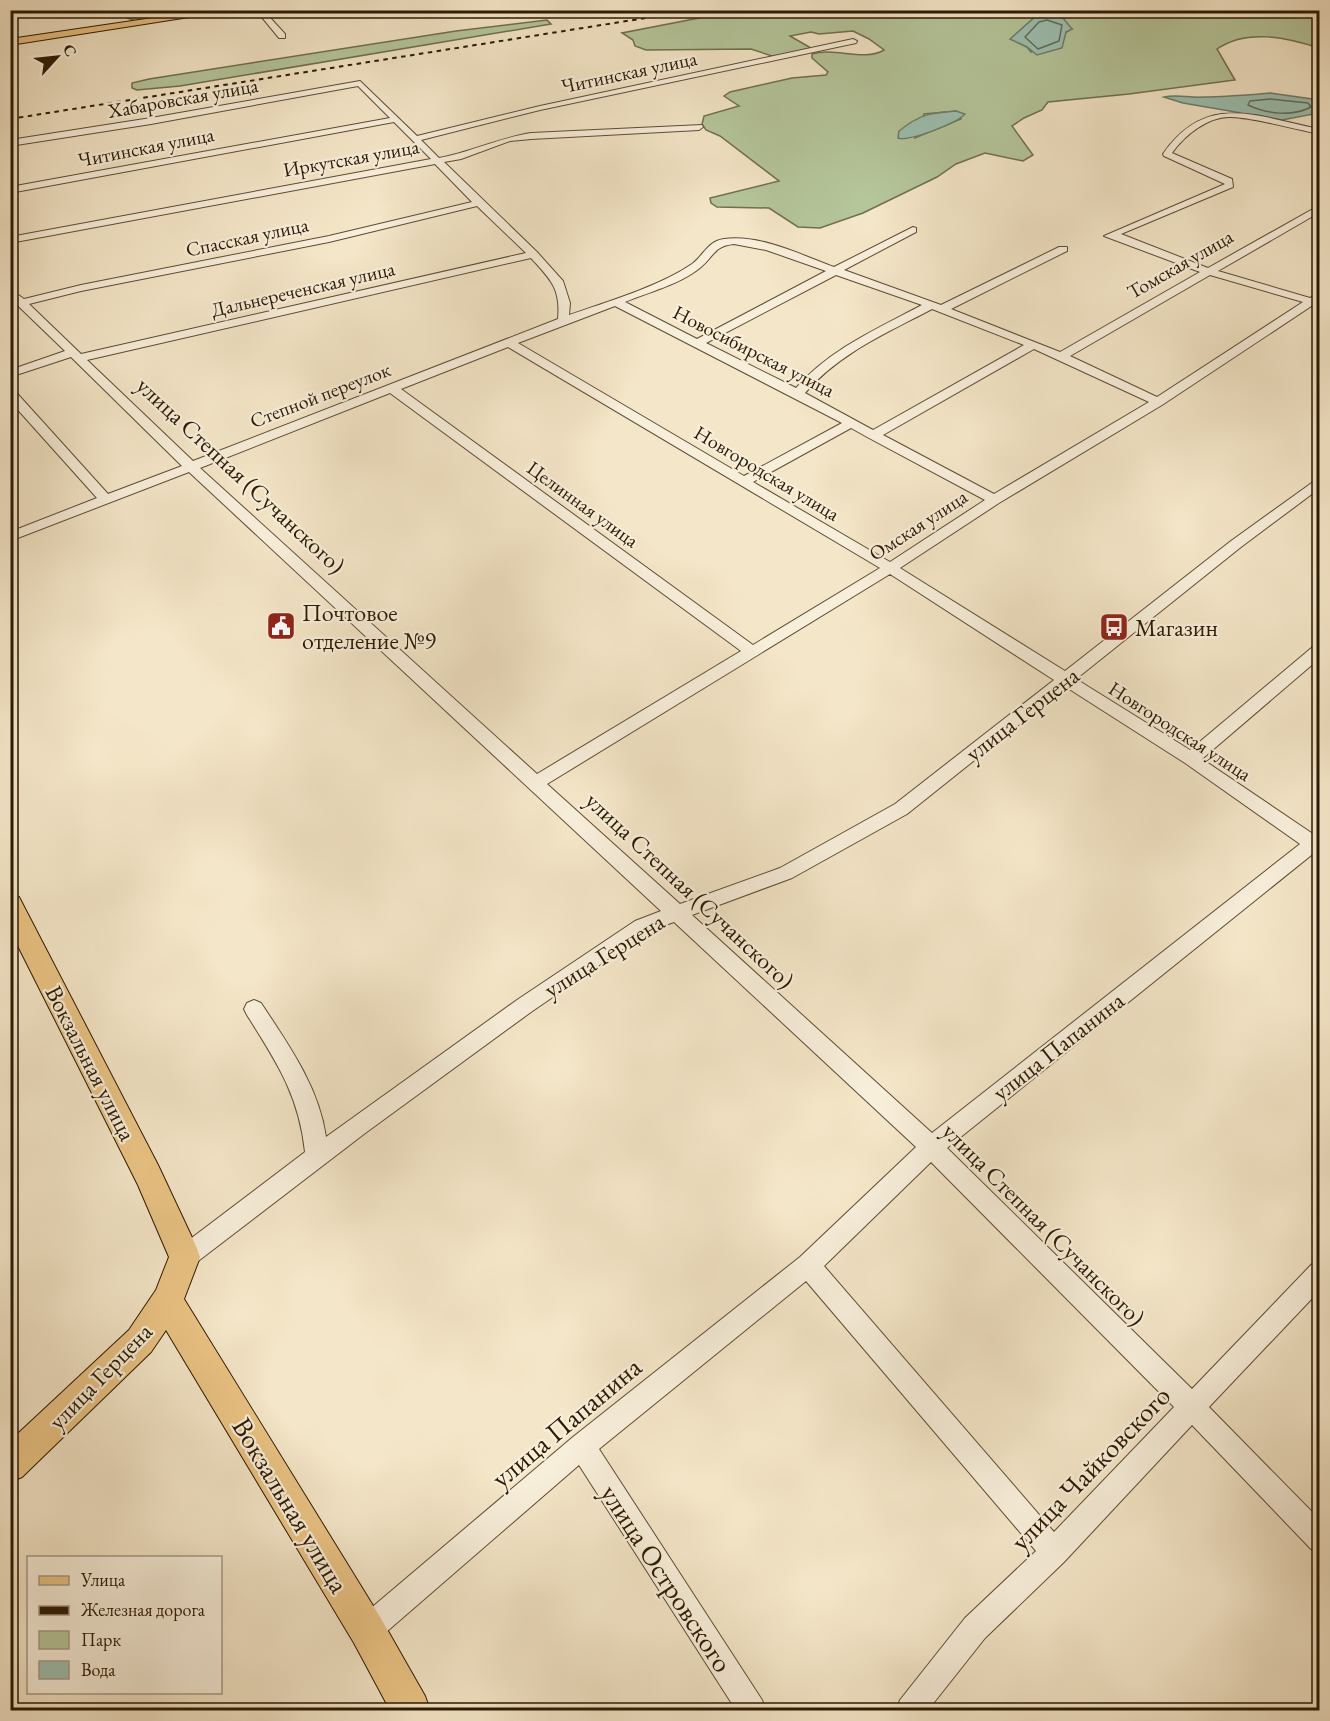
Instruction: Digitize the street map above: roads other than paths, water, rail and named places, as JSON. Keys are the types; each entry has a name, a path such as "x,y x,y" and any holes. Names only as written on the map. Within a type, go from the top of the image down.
{"main road":[{"path":"10,42 230,10"},
{"name":"Вокзальная улица","path":"10,904 148,1175 185,1257"},
{"name":"улица Герцена","path":"10,1465 140,1341 167,1301 185,1257"},
{"name":"Вокзальная улица","path":"167,1301 367,1630 411,1710"}],"street":[{"path":"259,10 282,36"},
{"name":"Читинская улица","path":"414,139 540,108 853,41"},
{"name":"Хабаровская улица","path":"10,143 360,83 394,120"},
{"path":"1317,300 1207,271 1112,236 1230,185 1229,181 1223,177 1174,159 1167,154 1186,131 1218,116 1230,114 1320,132"},
{"path":"394,120 533,254 559,283 565,303 563,321"},
{"name":"Читинская улица","path":"10,190 394,120"},
{"name":"Иркутская улица","path":"10,240 436,161 472,153 508,139 699,127"},
{"name":"Спасская улица","path":"16,298 177,270 388,226 479,203"},
{"name":"Томская улица","path":"1061,356 1320,208"},
{"path":"697,343 913,230"},
{"name":"Новосибирская улица","path":"616,302 673,278 697,265 715,245 734,241 768,247 836,271"},
{"path":"942,309 1063,249"},
{"name":"Дальнереченская улица","path":"10,374 78,355 533,254"},
{"path":"836,271 942,309 1061,356 1158,402"},
{"name":"улица Степная (Сучанского)","path":"16,298 78,355 191,467 931,1147 1192,1407 1320,1540"},
{"name":"Омская улица","path":"536,783 890,568 994,500 1158,402 1317,300"},
{"path":"509,343 616,302"},
{"name":"Новосибирская улица","path":"616,302 798,394 994,500"},
{"path":"798,394 809,379 836,357 929,306"},
{"name":"Степной переулок","path":"10,537 509,343"},
{"name":"Новгородская улица","path":"509,343 890,568 1191,759 1317,843"},
{"path":"873,435 1033,345"},
{"name":"Целинная улица","path":"391,388 751,651"},
{"path":"10,393 105,499"},
{"path":"743,482 850,423"},
{"name":"улица Герцена","path":"185,1257 317,1157 524,1006 642,926 676,911 786,873 901,809 1320,481"},
{"path":"1191,759 1320,648"},
{"name":"улица Папанина","path":"367,1630 582,1446 808,1265 931,1147 1317,843"},
{"path":"254,1009 289,1066 300,1090 312,1120 317,1157"},
{"path":"808,1265 1054,1552"},
{"name":"улица Чайковского","path":"910,1710 975,1628 1054,1552 1320,1272"},
{"name":"улица Островского","path":"582,1446 752,1710"}],"water":[{"path":"1047,14 1063,18 1072,29 1066,32 1062,48 1037,55 1010,39 1036,16"},
{"path":"1270,93 1319,100 1319,113 1282,120 1183,103 1164,97 1220,97"},
{"path":"956,111 965,114 933,131 898,138 899,131 919,118"}],"railway":[{"path":"10,119 696,10"}],"place":[{"name":"Почтовое отделение №9","path":"281,626"},
{"name":"Магазин","path":"1114,627"}]}
